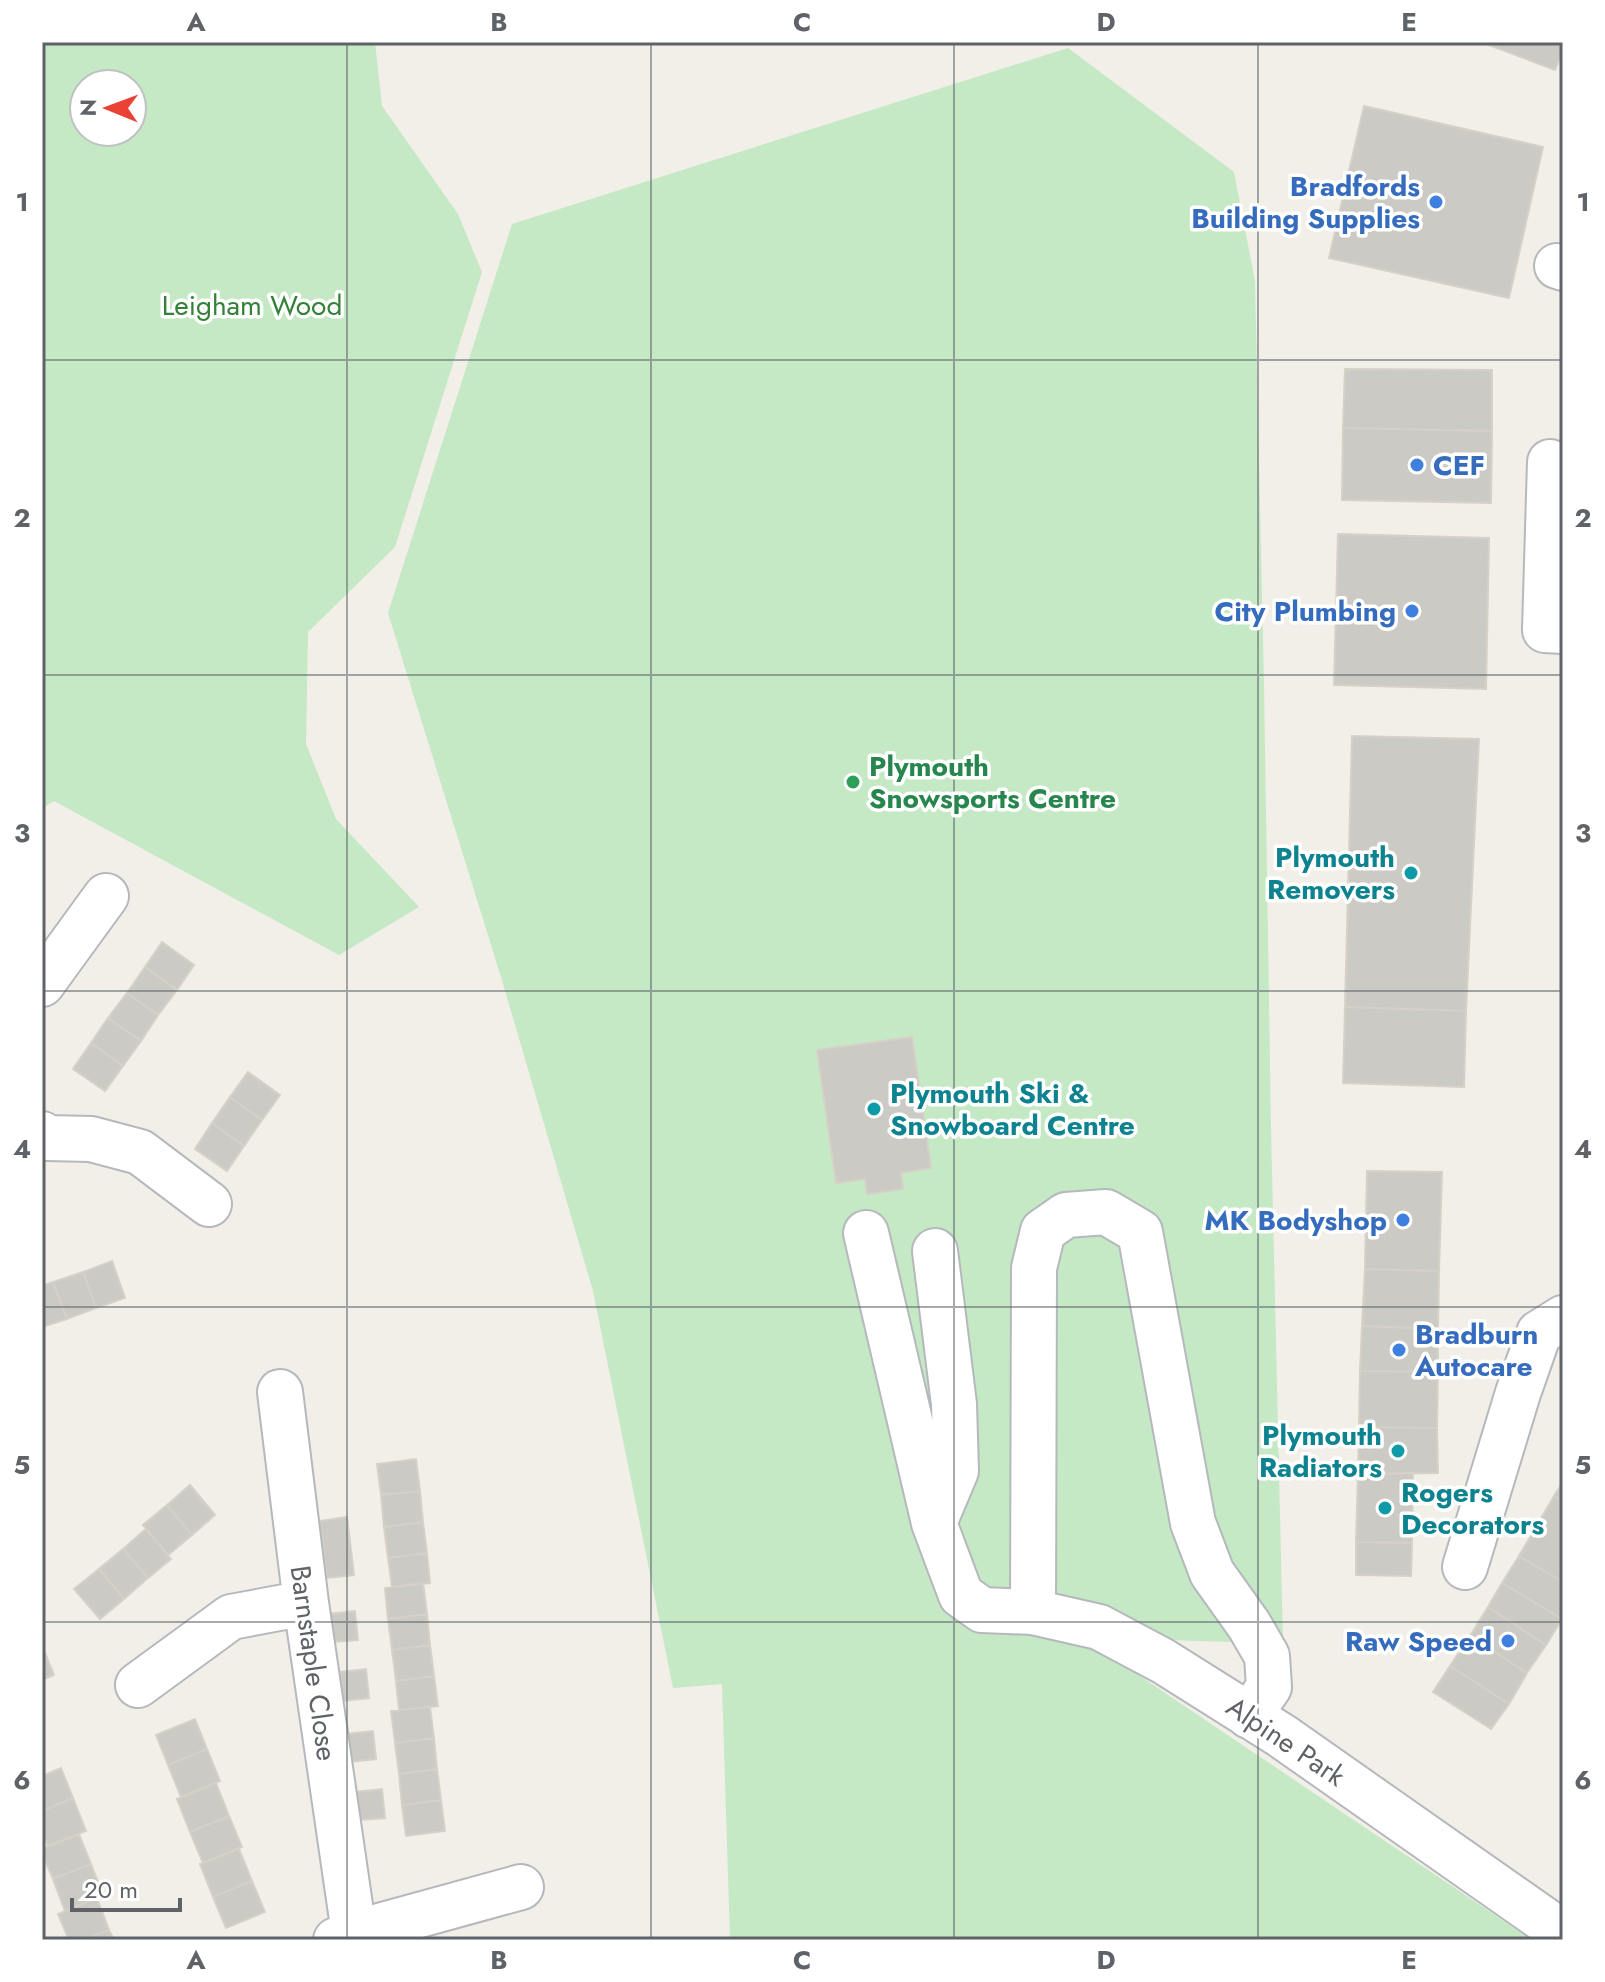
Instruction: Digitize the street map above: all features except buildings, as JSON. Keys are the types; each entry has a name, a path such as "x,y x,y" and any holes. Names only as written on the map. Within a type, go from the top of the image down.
{"street":[{"path":"1550,462 1545,630 1563,631"},
{"path":"42,984 106,896"},
{"path":"44,1138 91,1139 140,1152 209,1204"},
{"path":"1033,1612 1034,1268 1043,1231 1066,1215 1106,1212 1140,1232 1193,1523 1212,1573 1267,1656 1269,1687 1249,1716"},
{"path":"866,1233 934,1523"},
{"path":"934,1523 956,1471 954,1404 935,1251"},
{"path":"1465,1567 1539,1333 1563,1318"},
{"name":"Barnstaple Close","path":"280,1392 345,1937 521,1887"},
{"name":"Alpine Park","path":"934,1523 961,1595 982,1610 1033,1612 1099,1627 1163,1661 1295,1745 1563,1933"},
{"path":"138,1685 231,1617 306,1603"}],"green space":[{"name":"Leigham Wood","path":"42,42 375,42 382,106 458,214 482,272 395,547 308,632 306,744 336,819 419,907 339,955 54,801 42,808"},
{"name":"Plymouth Snowsports Centre","path":"1068,48 1234,172 1255,281 1283,1644 1082,1637 1532,1940 730,1940 722,1684 673,1688 593,1291 501,977 388,613 512,224"}],"place":[{"name":"Bradfords Building Supplies","path":"1436,202"},
{"name":"CEF","path":"1417,465"},
{"name":"City Plumbing","path":"1412,611"},
{"name":"Plymouth Snowsports Centre","path":"853,782"},
{"name":"Plymouth Removers","path":"1411,873"},
{"name":"Plymouth Ski & Snowboard Centre","path":"874,1109"},
{"name":"MK Bodyshop","path":"1403,1220"},
{"name":"Bradburn Autocare","path":"1399,1350"},
{"name":"Plymouth Radiators","path":"1398,1451"},
{"name":"Rogers Decorators","path":"1385,1508"},
{"name":"Raw Speed","path":"1508,1641"}]}
